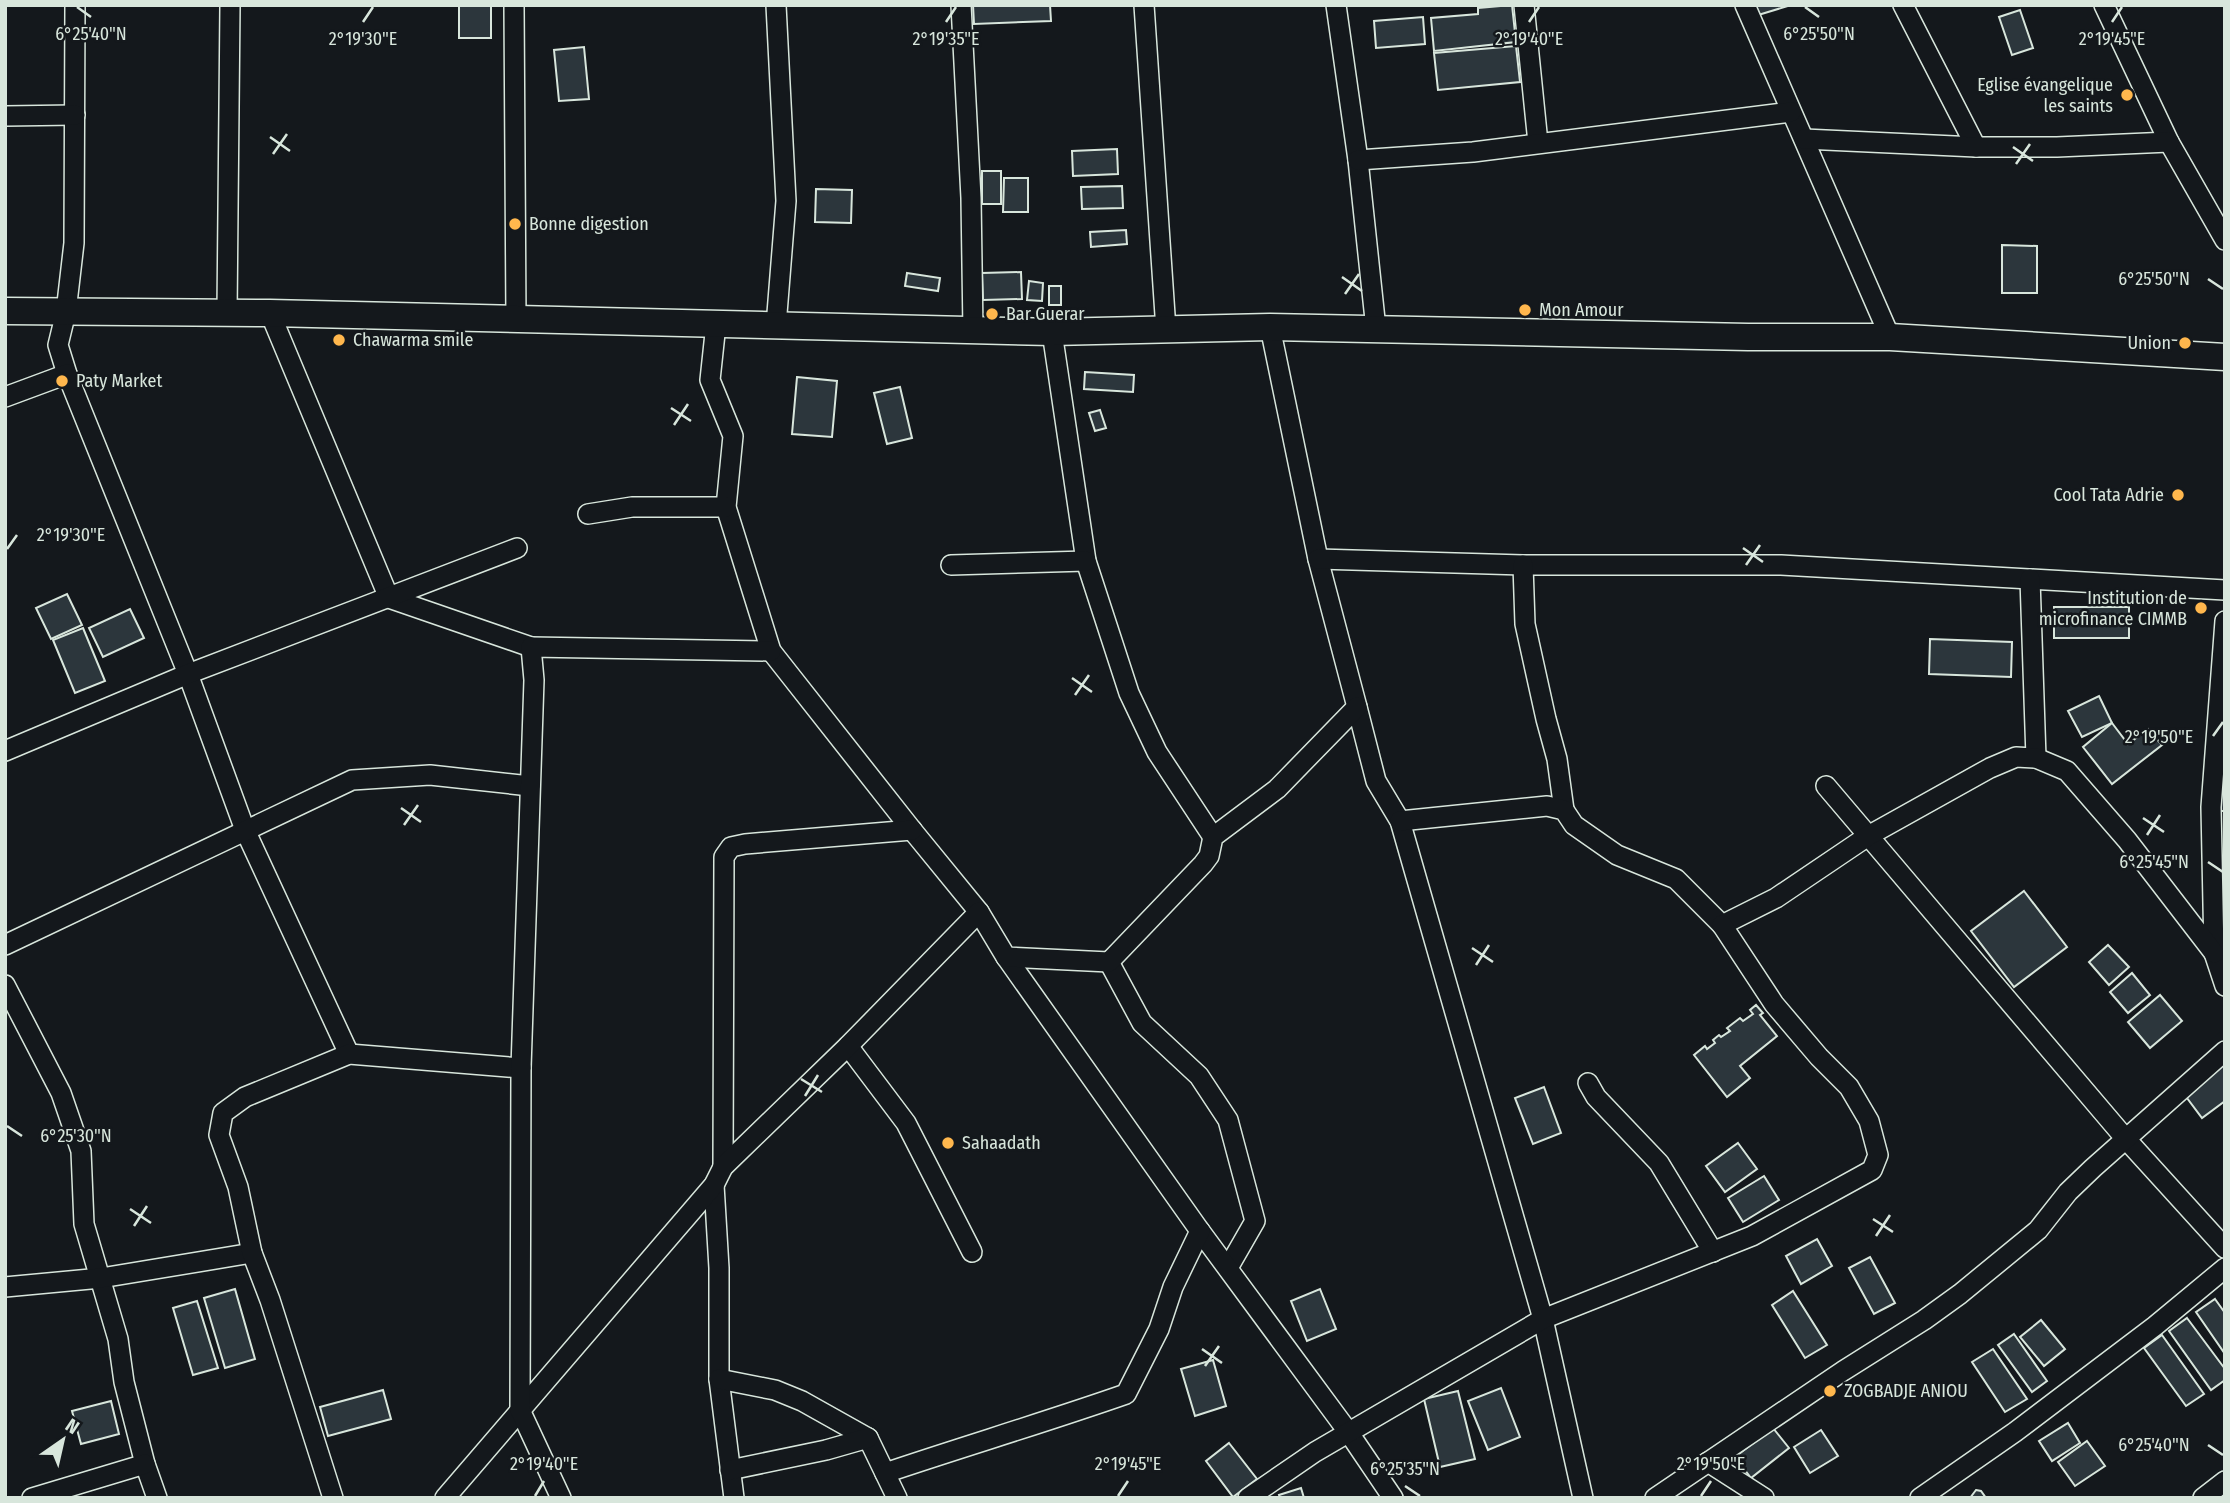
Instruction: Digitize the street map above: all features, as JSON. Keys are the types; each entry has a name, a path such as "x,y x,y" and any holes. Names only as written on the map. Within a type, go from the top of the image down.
{"main road":[{"path":"5,311 270,313 973,331 1270,327 1734,337 1890,337 2225,357"}],"street":[{"path":"75,5 74,243 66,312 58,345 67,374 188,674 244,830 349,1054"},
{"path":"227,313 230,5"},
{"path":"514,5 516,320"},
{"path":"776,5 786,201 776,326"},
{"path":"961,5 971,198 973,331"},
{"path":"1143,5 1166,330"},
{"path":"1336,5 1358,160 1376,328"},
{"path":"1524,5 1538,143"},
{"path":"1745,5 1890,337"},
{"path":"1903,5 1976,147"},
{"path":"2104,5 2169,142 2225,240"},
{"path":"1358,160 1460,153 1790,112"},
{"path":"5,116 75,116"},
{"path":"1804,139 1976,147 2169,142"},
{"path":"270,313 389,598 531,647 771,651"},
{"path":"716,324 710,380 733,436 726,508 771,651 979,912 1006,957 1393,1498"},
{"path":"1270,327 1318,559 1376,781 1400,821 1543,1319 1583,1498"},
{"path":"1052,332 1086,561 1129,693 1157,752 1213,836"},
{"path":"5,397 67,374"},
{"path":"588,514 632,507 726,508"},
{"path":"7,744 517,548"},
{"path":"1318,559 1523,565 1782,565 2225,590"},
{"path":"951,565 1086,561"},
{"path":"1248,1498 1315,1452 1543,1319 1752,1236 1872,1170 1878,1155 1868,1121 1849,1087 1819,1057 1774,1004 1722,925 1676,879 1618,855 1574,825 1564,810 1557,758 1525,624 1523,565"},
{"path":"2030,579 2036,758"},
{"path":"2225,621 2211,807 2214,953 2225,986"},
{"path":"531,647 534,680 522,1068 520,1410 561,1498"},
{"path":"1006,957 1108,961 1203,864 1209,856 1213,836 1277,789 1357,707"},
{"path":"1722,925 1776,898 1868,836 1990,768 2016,757 2036,758 2067,771 2127,840 2214,953"},
{"path":"5,945 352,780 430,775 530,786"},
{"path":"1826,786 2125,1138 2225,1248"},
{"path":"1400,821 1547,806 1564,810"},
{"path":"723,1167 724,857 731,847 745,844 912,830"},
{"path":"445,1498 714,1185 723,1167 848,1046 979,912"},
{"path":"1108,961 1142,1023 1199,1076 1228,1120 1255,1221 1228,1268"},
{"path":"5,985 61,1093 82,1151 84,1224 118,1339 124,1382 145,1464 157,1498"},
{"path":"848,1046 906,1123 972,1252"},
{"path":"1655,1498 1960,1294 2038,1230 2068,1192 2225,1051"},
{"path":"333,1498 270,1300 252,1253 238,1187 219,1135 223,1113 246,1097 349,1054 522,1068"},
{"path":"1588,1083 1596,1097 1659,1163 1713,1252"},
{"path":"714,1185 719,1268 719,1379 734,1498"},
{"path":"885,1473 1026,1429 1126,1394 1159,1329 1173,1287 1200,1231"},
{"path":"5,1287 101,1278 252,1253"},
{"path":"1920,1498 2015,1432 2155,1326 2225,1268"},
{"path":"719,1379 775,1390 827,1414 868,1438 897,1498"},
{"path":"730,1470 826,1450 868,1438"},
{"path":"1708,1462 1764,1498"},
{"path":"32,1498 145,1464"},
{"path":"2203,1498 2225,1480"}],"building":[{"path":"459,5 491,5 491,38 459,38"},
{"path":"973,5 1050,5 1051,21 974,24"},
{"path":"1512,5 1516,42 1434,51 1431,18 1478,14 1478,8"},
{"path":"1752,5 1791,5 1755,16"},
{"path":"2020,10 2033,48 2012,55 1999,17"},
{"path":"1423,17 1425,44 1376,48 1374,21"},
{"path":"1516,46 1520,82 1438,90 1434,53"},
{"path":"584,47 589,99 559,101 554,50"},
{"path":"1117,149 1118,174 1073,176 1072,151"},
{"path":"982,171 1001,171 1001,204 982,204"},
{"path":"1004,178 1028,178 1028,212 1003,212"},
{"path":"1122,186 1123,208 1082,209 1081,187"},
{"path":"816,189 852,190 851,223 815,222"},
{"path":"1126,230 1127,244 1091,247 1090,232"},
{"path":"2002,245 2037,246 2037,293 2002,293"},
{"path":"1021,272 1022,299 983,300 982,273"},
{"path":"907,273 940,278 938,291 905,286"},
{"path":"1029,281 1043,283 1042,301 1027,300"},
{"path":"1049,286 1061,286 1061,305 1049,305"},
{"path":"1085,372 1134,375 1133,392 1084,389"},
{"path":"797,377 837,381 832,437 792,434"},
{"path":"900,387 912,438 887,444 874,393"},
{"path":"1100,410 1106,428 1095,431 1089,413"},
{"path":"67,594 82,625 51,639 36,608"},
{"path":"2054,607 2129,607 2129,638 2054,638"},
{"path":"130,609 144,638 103,657 89,628"},
{"path":"83,628 105,681 75,693 53,640"},
{"path":"1930,639 2012,642 2011,677 1929,674"},
{"path":"2099,696 2112,723 2082,737 2068,711"},
{"path":"2112,723 2128,744 2148,729 2162,745 2112,784 2083,747"},
{"path":"2223,777 2225,811 2220,811"},
{"path":"2024,891 2067,947 2014,987 1971,931"},
{"path":"2108,945 2129,967 2109,985 2089,962"},
{"path":"2132,973 2150,995 2128,1013 2110,992"},
{"path":"2160,995 2182,1021 2150,1048 2128,1022"},
{"path":"1756,1005 1763,1013 1760,1015 1777,1036 1740,1066 1750,1078 1727,1097 1694,1055 1705,1046 1707,1049 1715,1043 1713,1040 1719,1035 1721,1037 1730,1031 1727,1028 1740,1018 1743,1021 1753,1014 1750,1010"},
{"path":"2225,1063 2225,1101 2202,1118 2184,1094"},
{"path":"1544,1087 1561,1133 1533,1144 1515,1098"},
{"path":"1738,1143 1757,1169 1725,1192 1706,1166"},
{"path":"1764,1176 1779,1200 1743,1222 1728,1198"},
{"path":"1817,1239 1832,1266 1801,1284 1786,1256"},
{"path":"1870,1257 1895,1303 1874,1314 1849,1268"},
{"path":"235,1289 255,1359 225,1368 204,1298"},
{"path":"1320,1289 1336,1329 1307,1341 1291,1301"},
{"path":"1793,1291 1827,1345 1805,1358 1772,1305"},
{"path":"2215,1299 2225,1313 2225,1354 2196,1312"},
{"path":"197,1301 218,1368 193,1375 173,1308"},
{"path":"2187,1318 2225,1369 2225,1380 2211,1390 2169,1331"},
{"path":"2041,1320 2065,1349 2044,1366 2020,1337"},
{"path":"2014,1334 2047,1381 2032,1392 1998,1345"},
{"path":"2162,1335 2204,1394 2186,1406 2144,1348"},
{"path":"1993,1349 2027,1399 2005,1412 1972,1362"},
{"path":"1213,1360 1226,1406 1195,1416 1181,1369"},
{"path":"1501,1388 1520,1437 1488,1450 1468,1401"},
{"path":"383,1390 391,1419 328,1436 320,1407"},
{"path":"1458,1391 1475,1459 1440,1467 1424,1399"},
{"path":"111,1401 119,1434 81,1444 72,1411"},
{"path":"2068,1423 2080,1443 2052,1461 2039,1441"},
{"path":"1773,1428 1789,1448 1751,1478 1735,1457"},
{"path":"1821,1430 1838,1456 1810,1473 1794,1447"},
{"path":"2087,1441 2105,1466 2075,1486 2058,1462"},
{"path":"1229,1443 1257,1479 1233,1497 1206,1461"},
{"path":"1301,1488 1304,1498 1280,1498 1279,1495"},
{"path":"1976,1490 1981,1491 1986,1498 1970,1498"}],"place":[{"name":"Eglise évangelique les saints","path":"2127,95"},
{"name":"Bonne digestion","path":"515,224"},
{"name":"Mon Amour","path":"1525,310"},
{"name":"Bar Guerar","path":"992,314"},
{"name":"Chawarma smile","path":"339,340"},
{"name":"Union","path":"2185,343"},
{"name":"Paty Market","path":"62,381"},
{"name":"Cool Tata Adrie","path":"2178,495"},
{"name":"Institution de microfinance CIMMB","path":"2201,608"},
{"name":"Sahaadath","path":"948,1143"},
{"name":"ZOGBADJE ANIOU","path":"1830,1391"}]}
